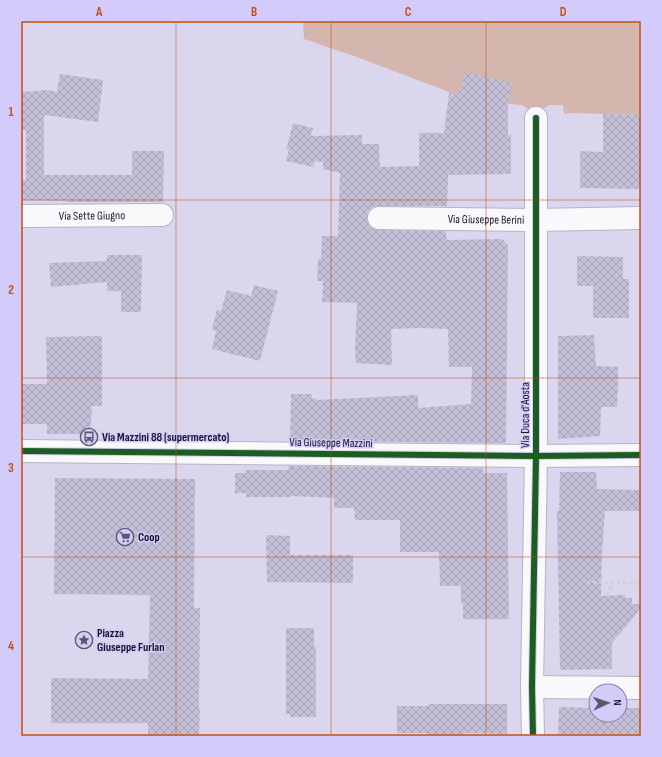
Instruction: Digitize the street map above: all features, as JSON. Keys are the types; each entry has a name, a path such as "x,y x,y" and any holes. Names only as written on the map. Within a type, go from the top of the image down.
{"street":[{"name":"Via Duca d'Aosta","path":"532,736 536,456 536,118"},
{"name":"Via Sette Giugno","path":"21,216 162,215"},
{"name":"Via Giuseppe Berini","path":"379,218 536,220 641,218"},
{"name":"Via Giuseppe Mazzini","path":"21,451 536,456 641,455"},
{"path":"532,687 641,688"}],"path":[{"path":"587,582 641,584"},
{"path":"608,595 612,584"}],"shaded area":[{"path":"303,21 641,21 641,115 564,114 563,105 549,105 539,110 532,110 522,105 449,93 357,57 304,39"}],"building":[{"path":"464,72 512,83 508,104 508,135 511,135 511,174 448,175 447,206 379,206 373,207 368,211 367,218 368,224 373,229 378,230 446,231 447,240 502,239 508,245 506,443 290,441 291,394 312,394 312,399 316,398 316,400 418,395 418,408 471,404 472,367 449,367 448,329 391,329 392,365 356,363 355,350 357,303 322,302 323,281 317,281 318,259 321,259 322,236 338,236 340,173 323,169 323,162 315,161 313,167 286,161 289,150 286,150 293,123 313,128 311,136 362,135 362,144 379,144 380,167 419,166 419,133 444,133 449,93 459,94"},
{"path":"60,74 103,80 98,122 44,115 44,175 132,175 132,151 164,151 163,202 67,202 21,200 21,180 26,180 26,130 21,130 21,92 48,90 57,92"},
{"path":"603,114 641,115 641,189 580,188 580,151 603,152"},
{"path":"107,255 142,255 141,312 121,312 121,291 107,291 107,282 51,287 49,263 107,261"},
{"path":"577,256 623,257 623,279 629,279 629,318 593,318 593,286 577,286"},
{"path":"254,285 278,291 260,361 212,349 216,331 212,329 217,310 221,311 227,290 251,296"},
{"path":"594,335 596,366 618,367 617,407 601,407 600,436 558,439 558,336"},
{"path":"102,336 102,406 92,406 90,434 47,434 47,424 21,424 21,384 47,384 46,337"},
{"path":"289,466 483,468 483,473 507,473 509,619 463,619 461,586 440,586 439,552 400,552 400,520 355,520 354,508 334,508 334,498 290,496 246,497 246,493 235,493 235,473 246,473 246,470 288,470"},
{"path":"560,472 596,472 597,489 641,490 641,511 605,511 601,596 625,595 625,598 632,598 632,604 641,604 641,608 612,643 612,669 560,670 557,511 559,511"},
{"path":"55,478 195,479 194,608 200,608 199,736 148,736 148,723 51,723 51,678 148,679 150,595 54,594"},
{"path":"266,535 290,536 290,555 353,555 353,583 267,582"},
{"path":"286,628 314,628 314,647 316,647 316,717 291,717 290,714 286,714"},
{"path":"428,704 507,704 507,734 465,733 465,736 428,736 428,733 397,733 397,706 428,706"},
{"path":"559,707 588,708 588,723 628,723 628,708 641,708 641,735 558,736"}],"cycle path":[{"path":"533,736 532,687 536,456 536,118"},
{"path":"21,451 536,456 641,455"}],"place":[{"name":"Via Mazzini 88 (supermercato)","path":"89,437"},
{"name":"Coop","path":"125,537"},
{"name":"Piazza Giuseppe Furlan","path":"84,640"}]}
